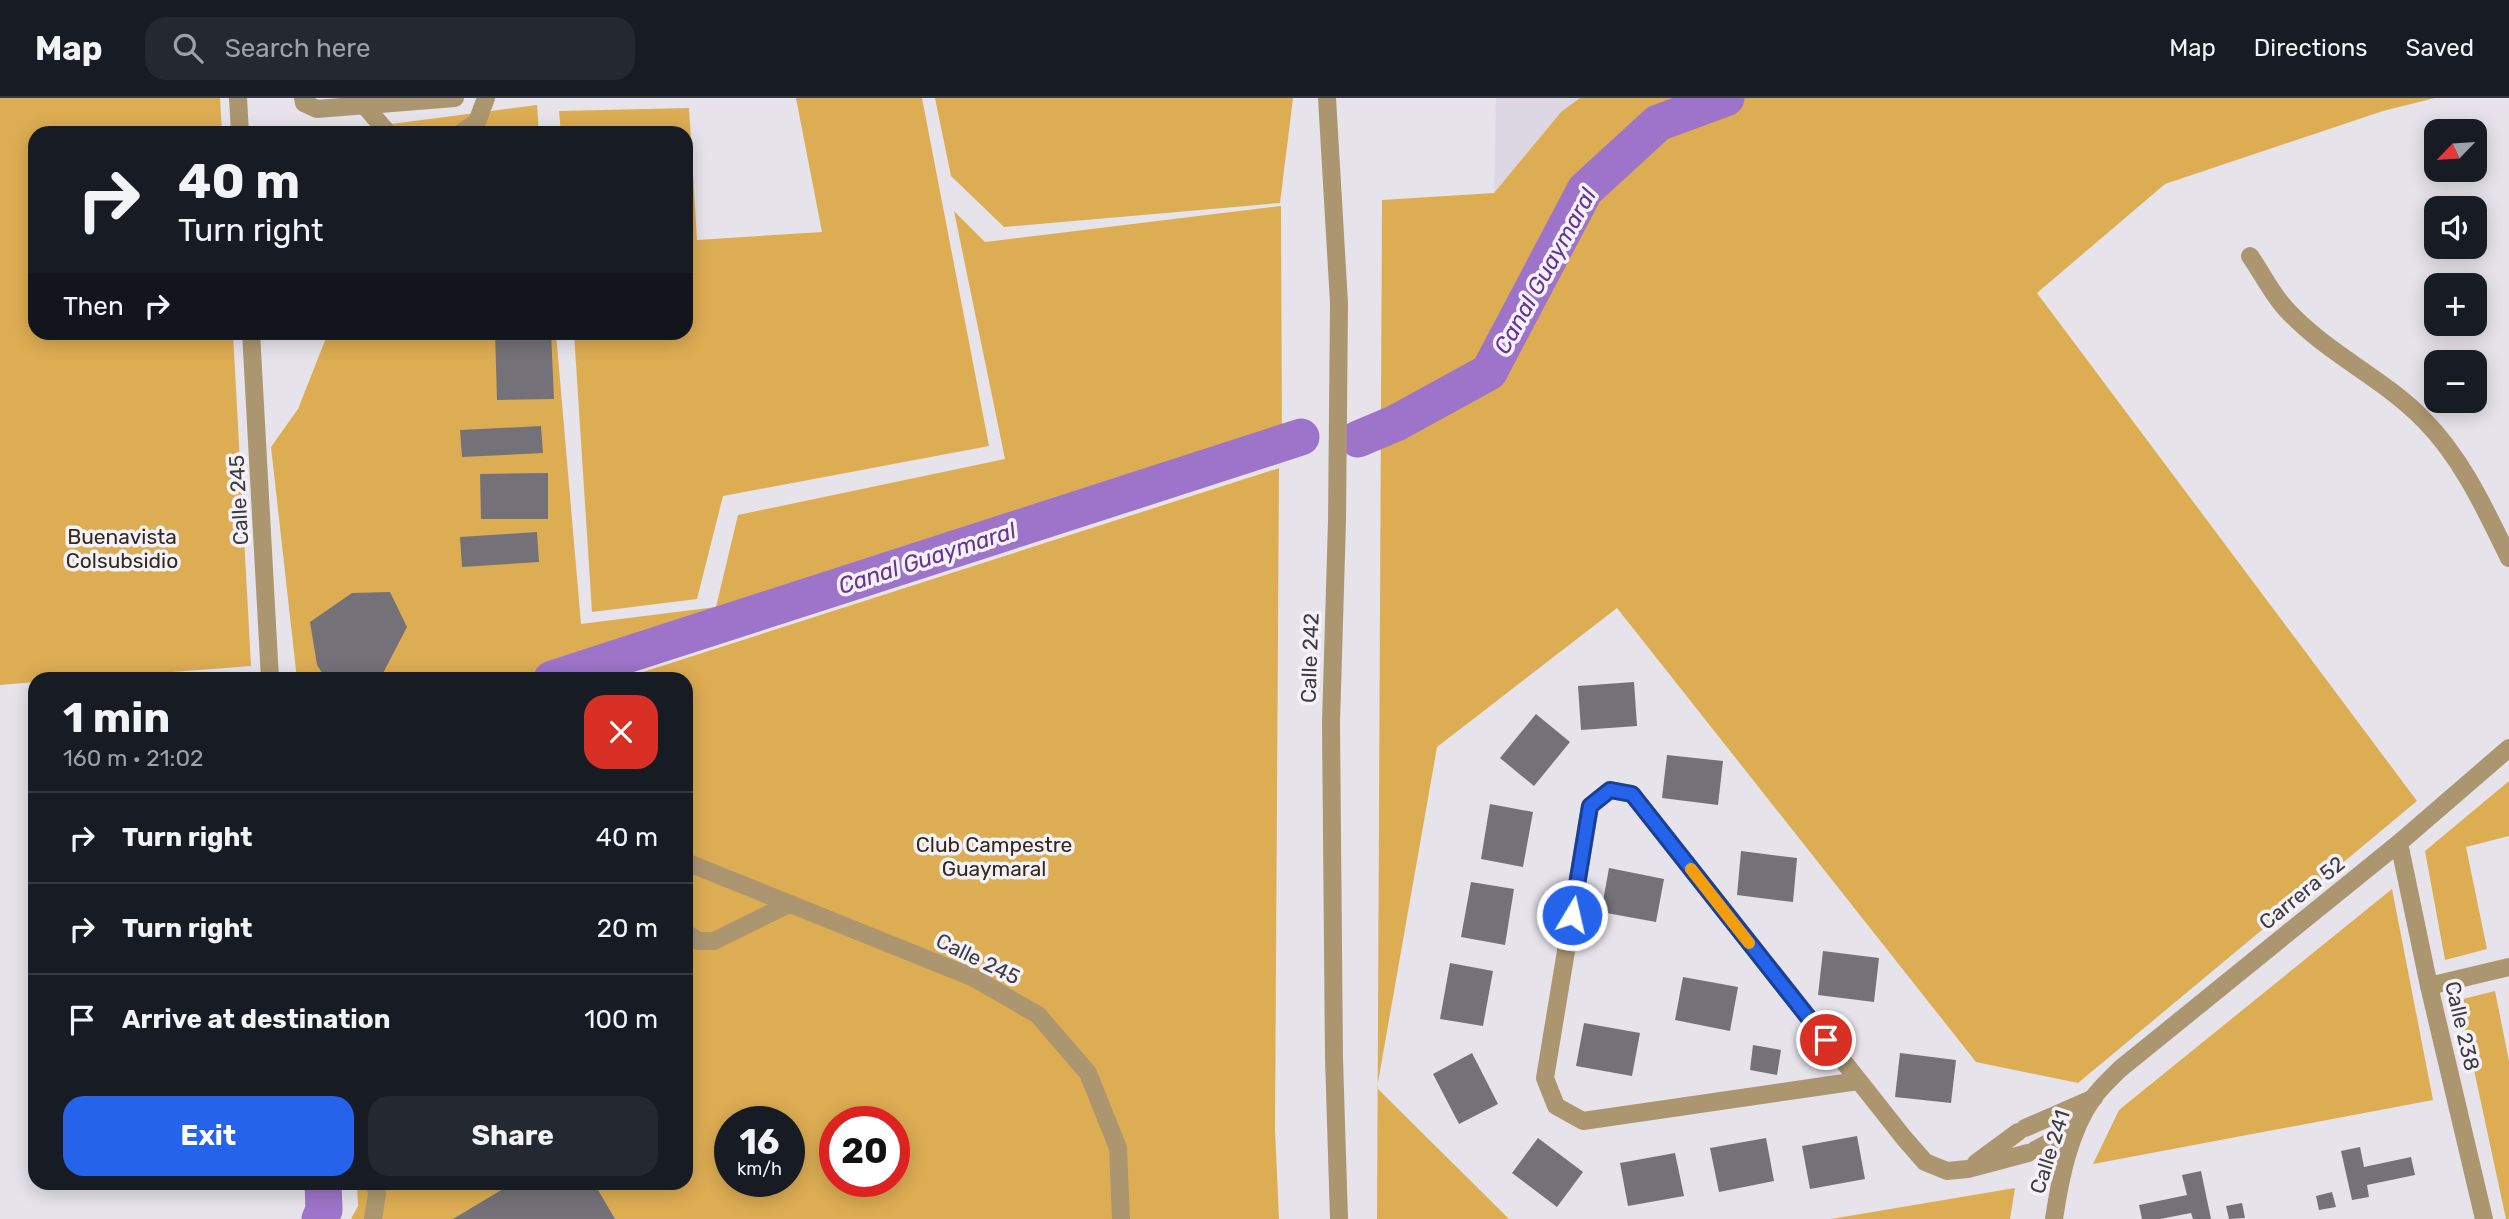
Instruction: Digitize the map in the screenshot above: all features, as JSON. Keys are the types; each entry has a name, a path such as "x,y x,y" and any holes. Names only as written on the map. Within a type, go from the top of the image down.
{"street":[{"path":"238,98 240,126"},
{"path":"303,98 304,103 317,109 455,98"},
{"path":"471,126 477,122 486,98"},
{"name":"Calle 242","path":"1327,98 1339,303 1337,521 1331,723 1334,1058 1339,1219"},
{"path":"363,106 382,126"},
{"path":"2250,256 2285,308 2318,339 2398,397 2422,418 2453,453 2509,558"},
{"name":"Calle 245","path":"251,340 271,672"},
{"name":"Carrera 52","path":"2120,1069 2399,844 2509,748"},
{"path":"1858,1081 1583,1121 1556,1106 1545,1078 1590,806 1610,790 1632,794 1925,1162 1947,1171 1968,1169 2031,1152 2077,1128"},
{"name":"Calle 238","path":"2399,844 2429,986 2484,1219"},
{"name":"Calle 245","path":"693,865 974,978 1038,1015 1088,1073 1118,1148 1121,1219"},
{"path":"693,938 698,941 714,941 789,904"},
{"path":"2429,986 2509,967"},
{"name":"Calle 241","path":"2054,1219 2058,1192 2077,1128 2094,1098 2120,1069"},
{"path":"1968,1169 2021,1130 2094,1098"},
{"path":"373,1219 376,1190"}],"shaded area":[{"path":"1496,98 1580,98 1561,112 1494,193"}],"green space":[{"name":"Buenavista Colsubsidio","path":"0,98 220,98 222,126 28,126 28,340 233,340 251,666 172,672 28,672 28,683 0,685"},
{"path":"796,98 922,98 989,446 723,496 697,599 592,612 574,340 693,340 693,174 697,240 822,232"},
{"path":"935,98 1293,98 1280,203 1004,227 951,176"},
{"path":"1580,98 2435,98 2383,111 2165,184 2037,293 2417,801 2078,1083 1976,1062 1617,608 1437,747 1378,1084 1382,200 1494,193 1561,112"},
{"path":"537,105 538,126 376,126"},
{"path":"689,108 690,126 560,126 559,111"},
{"path":"1281,206 1282,454 572,672 296,672 271,447 298,409 325,340 557,340 581,624 716,607 738,515 1005,459 954,211 985,242"},
{"name":"Club Campestre Guaymaral","path":"1279,468 1275,1129 1279,1219 351,1219 358,1206 357,1190 693,1190 693,672 643,672"},
{"path":"2509,781 2509,836 2466,847 2487,949 2445,960 2425,851"},
{"path":"2392,889 2433,1100 2093,1164 2119,1110"},
{"path":"2495,991 2509,1061 2509,1219 2506,1219 2459,1000"},
{"path":"1378,1089 1509,1219 1377,1219"},
{"path":"2015,1188 2010,1219 1831,1219"}],"building":[{"path":"495,340 551,340 554,399 497,400"},
{"path":"541,426 543,453 462,457 460,430"},
{"path":"548,473 548,519 481,519 480,474"},
{"path":"537,532 539,562 462,567 460,537"},
{"path":"390,592 407,627 384,672 322,672 317,665 310,622 352,593"},
{"path":"1634,682 1637,726 1581,730 1578,686"},
{"path":"1536,714 1570,742 1534,786 1500,758"},
{"path":"1667,755 1723,761 1718,805 1662,798"},
{"path":"1490,804 1533,812 1523,867 1481,859"},
{"path":"1741,851 1797,858 1793,902 1737,895"},
{"path":"1609,868 1664,879 1656,922 1601,912"},
{"path":"1471,882 1514,889 1505,945 1461,937"},
{"path":"1823,951 1879,958 1874,1002 1818,995"},
{"path":"1450,963 1493,971 1483,1026 1440,1019"},
{"path":"1683,977 1738,987 1730,1031 1675,1020"},
{"path":"1584,1023 1640,1033 1632,1076 1576,1066"},
{"path":"1753,1045 1781,1050 1777,1075 1750,1070"},
{"path":"1472,1053 1498,1104 1459,1124 1433,1074"},
{"path":"1900,1053 1956,1060 1951,1103 1895,1097"},
{"path":"1857,1136 1865,1179 1810,1189 1802,1146"},
{"path":"1538,1138 1583,1172 1557,1207 1512,1173"},
{"path":"1766,1138 1774,1181 1719,1192 1710,1148"},
{"path":"2360,1147 2364,1167 2411,1157 2415,1175 2367,1185 2369,1197 2352,1200 2341,1151"},
{"path":"1675,1153 1684,1196 1628,1206 1620,1163"},
{"path":"2201,1171 2211,1219 2193,1219 2191,1213 2160,1219 2142,1219 2139,1205 2187,1195 2182,1175"},
{"path":"501,1190 598,1190 615,1219 453,1219"},
{"path":"2332,1192 2336,1207 2319,1210 2316,1196"},
{"path":"2242,1203 2245,1218 2229,1219 2226,1206"}],"waterway":[{"name":"Canal Guaymaral","path":"1358,439 1396,423 1489,372 1585,190 1658,123 1726,98"},
{"name":"Canal Guaymaral","path":"574,672 1301,437"},
{"name":"Canal Guaymaral","path":"320,1219 324,1210 323,1190"}],"slow traffic":[{"path":"1691,869 1749,943"}],"route":[{"path":"1572,915 1590,806 1610,790 1632,794 1826,1040"}]}
